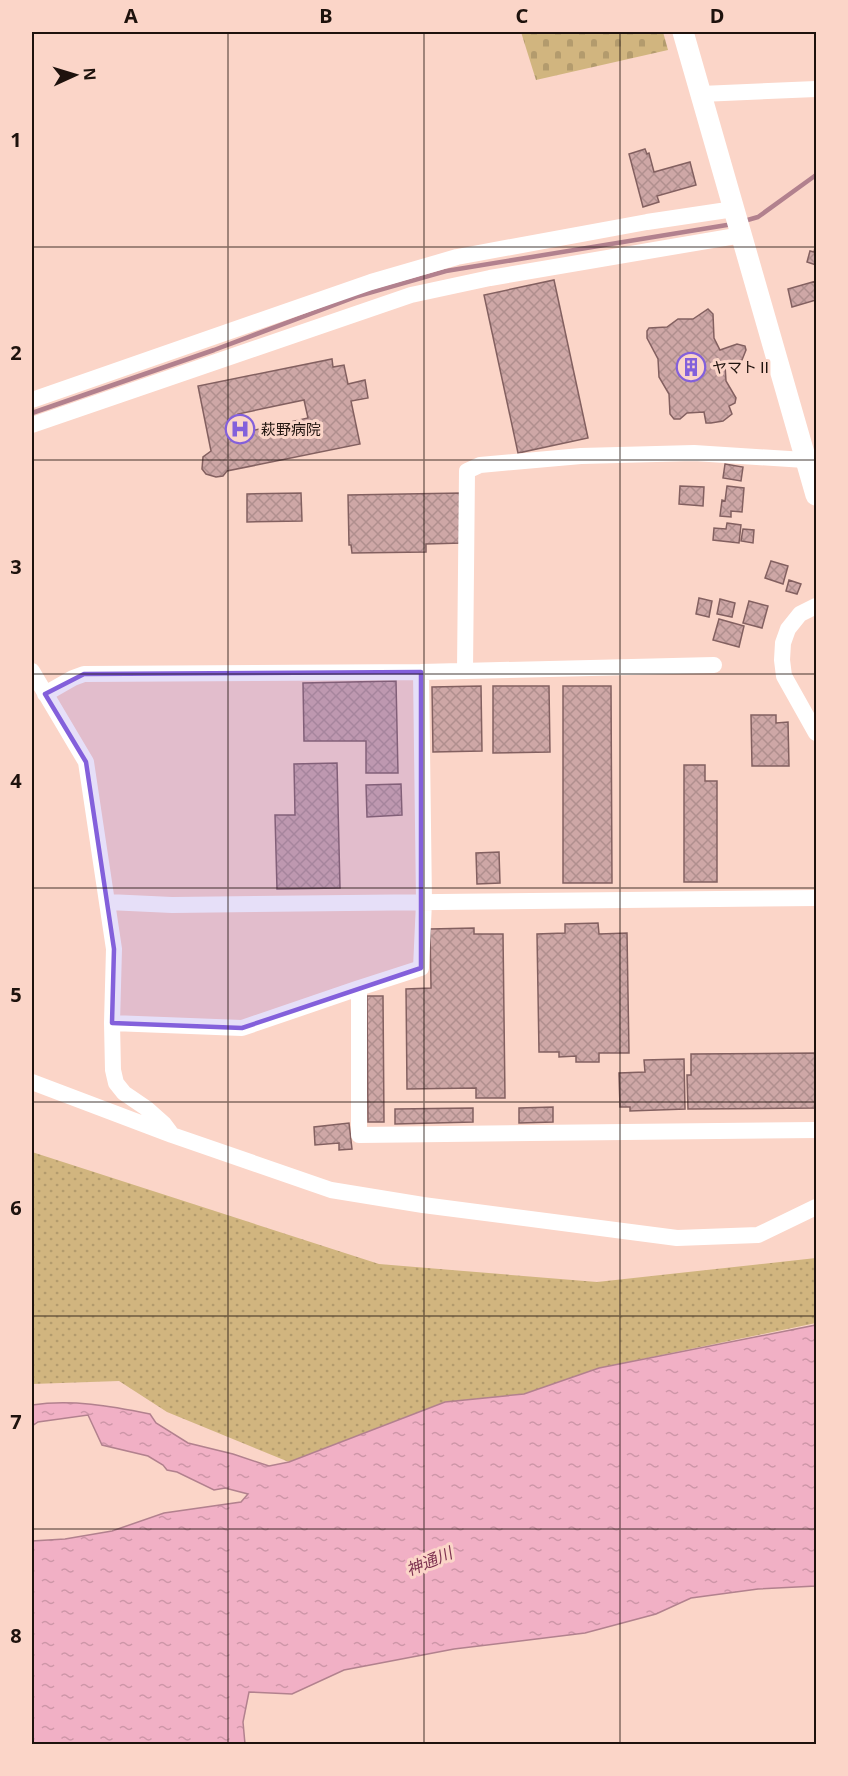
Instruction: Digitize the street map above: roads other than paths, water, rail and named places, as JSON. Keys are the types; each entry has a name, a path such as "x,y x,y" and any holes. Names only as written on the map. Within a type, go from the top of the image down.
{"street":[{"path":"683,32 816,495"},
{"path":"701,94 816,89"},
{"path":"32,400 370,282 457,257 647,222 734,209"},
{"path":"32,425 411,295 490,278 742,235"},
{"path":"465,671 467,471 480,465 580,456 694,453 806,460"},
{"path":"816,606 800,614 788,629 783,643 782,660 784,676 809,716 816,733"},
{"path":"45,694 84,674 421,672 714,665"},
{"path":"32,671 86,762 114,949 112,1023 113,1070 116,1083 124,1093 164,1124 172,1135"},
{"path":"112,1023 242,1028 421,968 424,903 421,672"},
{"path":"108,902 172,905 816,898"},
{"path":"359,988 359,1135 816,1130"},
{"path":"32,1082 172,1135 330,1190 423,1205 677,1238 758,1235 816,1207"}],"water":[{"name":"神通川","path":"816,1325 816,1586 758,1589 691,1598 656,1614 585,1633 454,1649 344,1670 292,1694 249,1692 243,1722 245,1744 32,1744 32,1541 65,1539 112,1531 164,1513 241,1502 248,1494 225,1488 214,1490 177,1472 167,1470 148,1456 102,1445 88,1415 38,1422 32,1426 32,1405 76,1403 150,1414 156,1423 188,1443 269,1466 289,1462 445,1402 524,1394 599,1368"}],"waterway":[{"path":"744,221 758,217 816,175"},
{"path":"32,413 214,350 358,296 446,271 733,224"}],"place":[{"name":"ヤマトⅡ","path":"691,367"},
{"name":"萩野病院","path":"240,429"}]}
